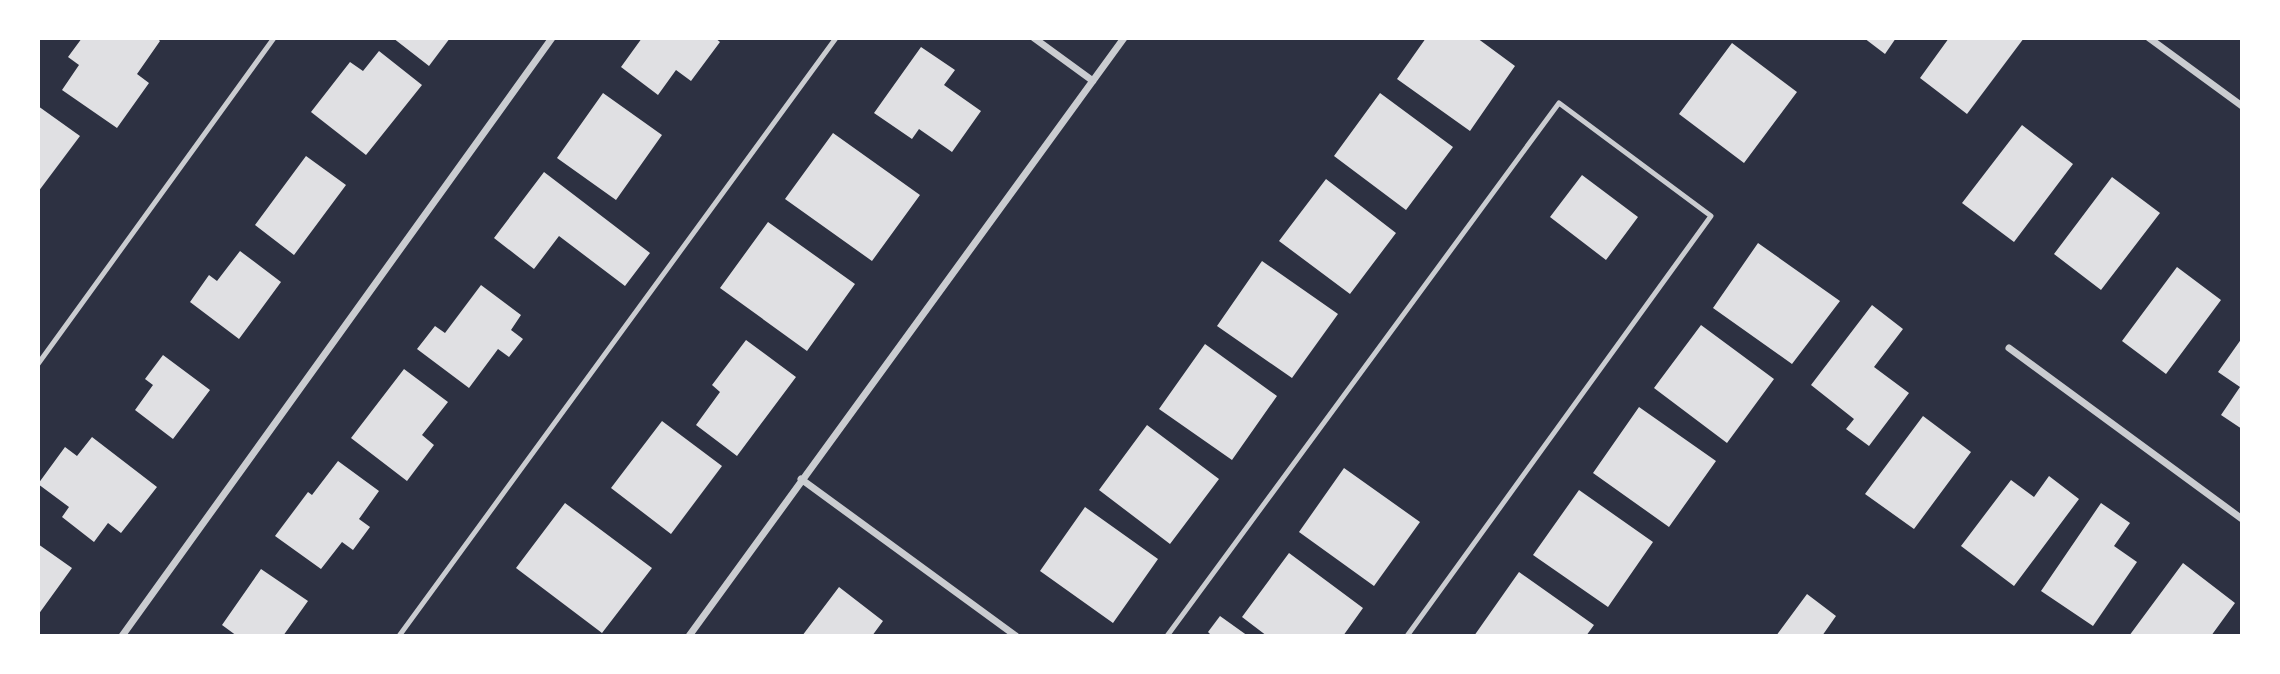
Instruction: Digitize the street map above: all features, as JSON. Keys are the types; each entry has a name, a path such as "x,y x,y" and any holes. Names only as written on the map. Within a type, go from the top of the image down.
{"street":[{"path":"122,635 552,38"},
{"path":"1034,38 1093,80"},
{"path":"689,635 1124,38"},
{"path":"2149,38 2242,106"},
{"path":"2009,348 2242,519"},
{"path":"802,479 1016,635"}],"lane":[{"path":"38,364 274,38"},
{"path":"398,635 836,38"},
{"path":"1167,635 1559,103 1711,216 1407,635"}],"building":[{"path":"82,38 157,38 160,41 137,74 149,83 117,128 62,90 79,65 68,57"},
{"path":"393,38 450,38 429,66"},
{"path":"642,38 715,38 720,42 691,81 676,70 658,95 621,67"},
{"path":"1426,38 1477,38 1515,66 1470,131 1397,79"},
{"path":"1864,38 1896,38 1885,54"},
{"path":"1949,38 2024,38 1967,114 1920,78"},
{"path":"1732,43 1797,92 1744,163 1679,114"},
{"path":"921,47 955,70 944,85 981,111 952,152 919,129 912,139 874,113"},
{"path":"379,51 422,85 366,155 311,112 350,62 363,71"},
{"path":"603,93 662,135 616,200 557,158"},
{"path":"1380,93 1453,147 1406,210 1334,156"},
{"path":"38,106 80,136 38,192"},
{"path":"2022,125 2073,164 2014,242 1962,203"},
{"path":"833,133 920,195 872,261 785,199"},
{"path":"306,156 346,185 294,255 255,225"},
{"path":"544,172 650,253 625,286 559,236 534,269 494,238"},
{"path":"1582,175 1638,217 1606,260 1550,217"},
{"path":"2112,177 2160,213 2101,290 2054,254"},
{"path":"1326,179 1396,233 1350,294 1279,241"},
{"path":"768,222 855,284 807,351 720,288"},
{"path":"1758,243 1840,301 1792,364 1713,308"},
{"path":"240,251 281,282 239,339 190,302 209,275 217,281"},
{"path":"1262,261 1338,314 1292,378 1217,326"},
{"path":"2177,267 2221,300 2166,374 2122,341"},
{"path":"481,285 521,315 511,330 523,339 509,357 498,349 469,388 417,349 435,326 445,333"},
{"path":"1872,305 1903,329 1874,367 1909,393 1869,446 1846,429 1854,419 1811,385"},
{"path":"1701,325 1774,379 1727,443 1654,388"},
{"path":"2242,338 2242,429 2221,415 2240,387 2218,372"},
{"path":"746,340 796,377 737,456 696,425 720,392 712,385"},
{"path":"1205,344 1277,396 1232,460 1159,409"},
{"path":"163,355 210,390 173,439 135,410 153,385 145,379"},
{"path":"404,369 448,402 422,435 434,445 407,481 351,438"},
{"path":"1639,407 1716,461 1669,527 1593,473"},
{"path":"1923,416 1971,452 1914,529 1865,494"},
{"path":"662,421 722,466 671,534 611,488"},
{"path":"1147,425 1219,479 1170,544 1099,490"},
{"path":"92,437 157,487 121,533 108,523 94,542 62,517 69,507 38,484 65,447 77,456"},
{"path":"338,461 379,491 359,519 370,527 353,550 342,542 321,569 275,536 308,492 312,495"},
{"path":"1344,468 1420,522 1374,586 1299,532"},
{"path":"2049,476 2079,499 2014,586 1961,546 2011,480 2034,497"},
{"path":"1579,490 1653,542 1608,607 1533,555"},
{"path":"565,503 652,568 602,633 516,568"},
{"path":"2101,503 2130,523 2114,546 2137,562 2093,626 2041,591"},
{"path":"1085,507 1158,559 1113,623 1040,571"},
{"path":"38,544 72,568 38,615"},
{"path":"1289,553 1363,608 1343,636 1267,636 1242,617"},
{"path":"2183,563 2235,603 2211,636 2129,636"},
{"path":"261,569 308,601 283,636 237,636 222,625"},
{"path":"1519,572 1594,625 1586,636 1474,636"},
{"path":"839,587 883,621 872,636 802,636"},
{"path":"1807,594 1836,616 1822,636 1776,636"},
{"path":"1220,616 1248,636 1212,636 1208,632"}]}
